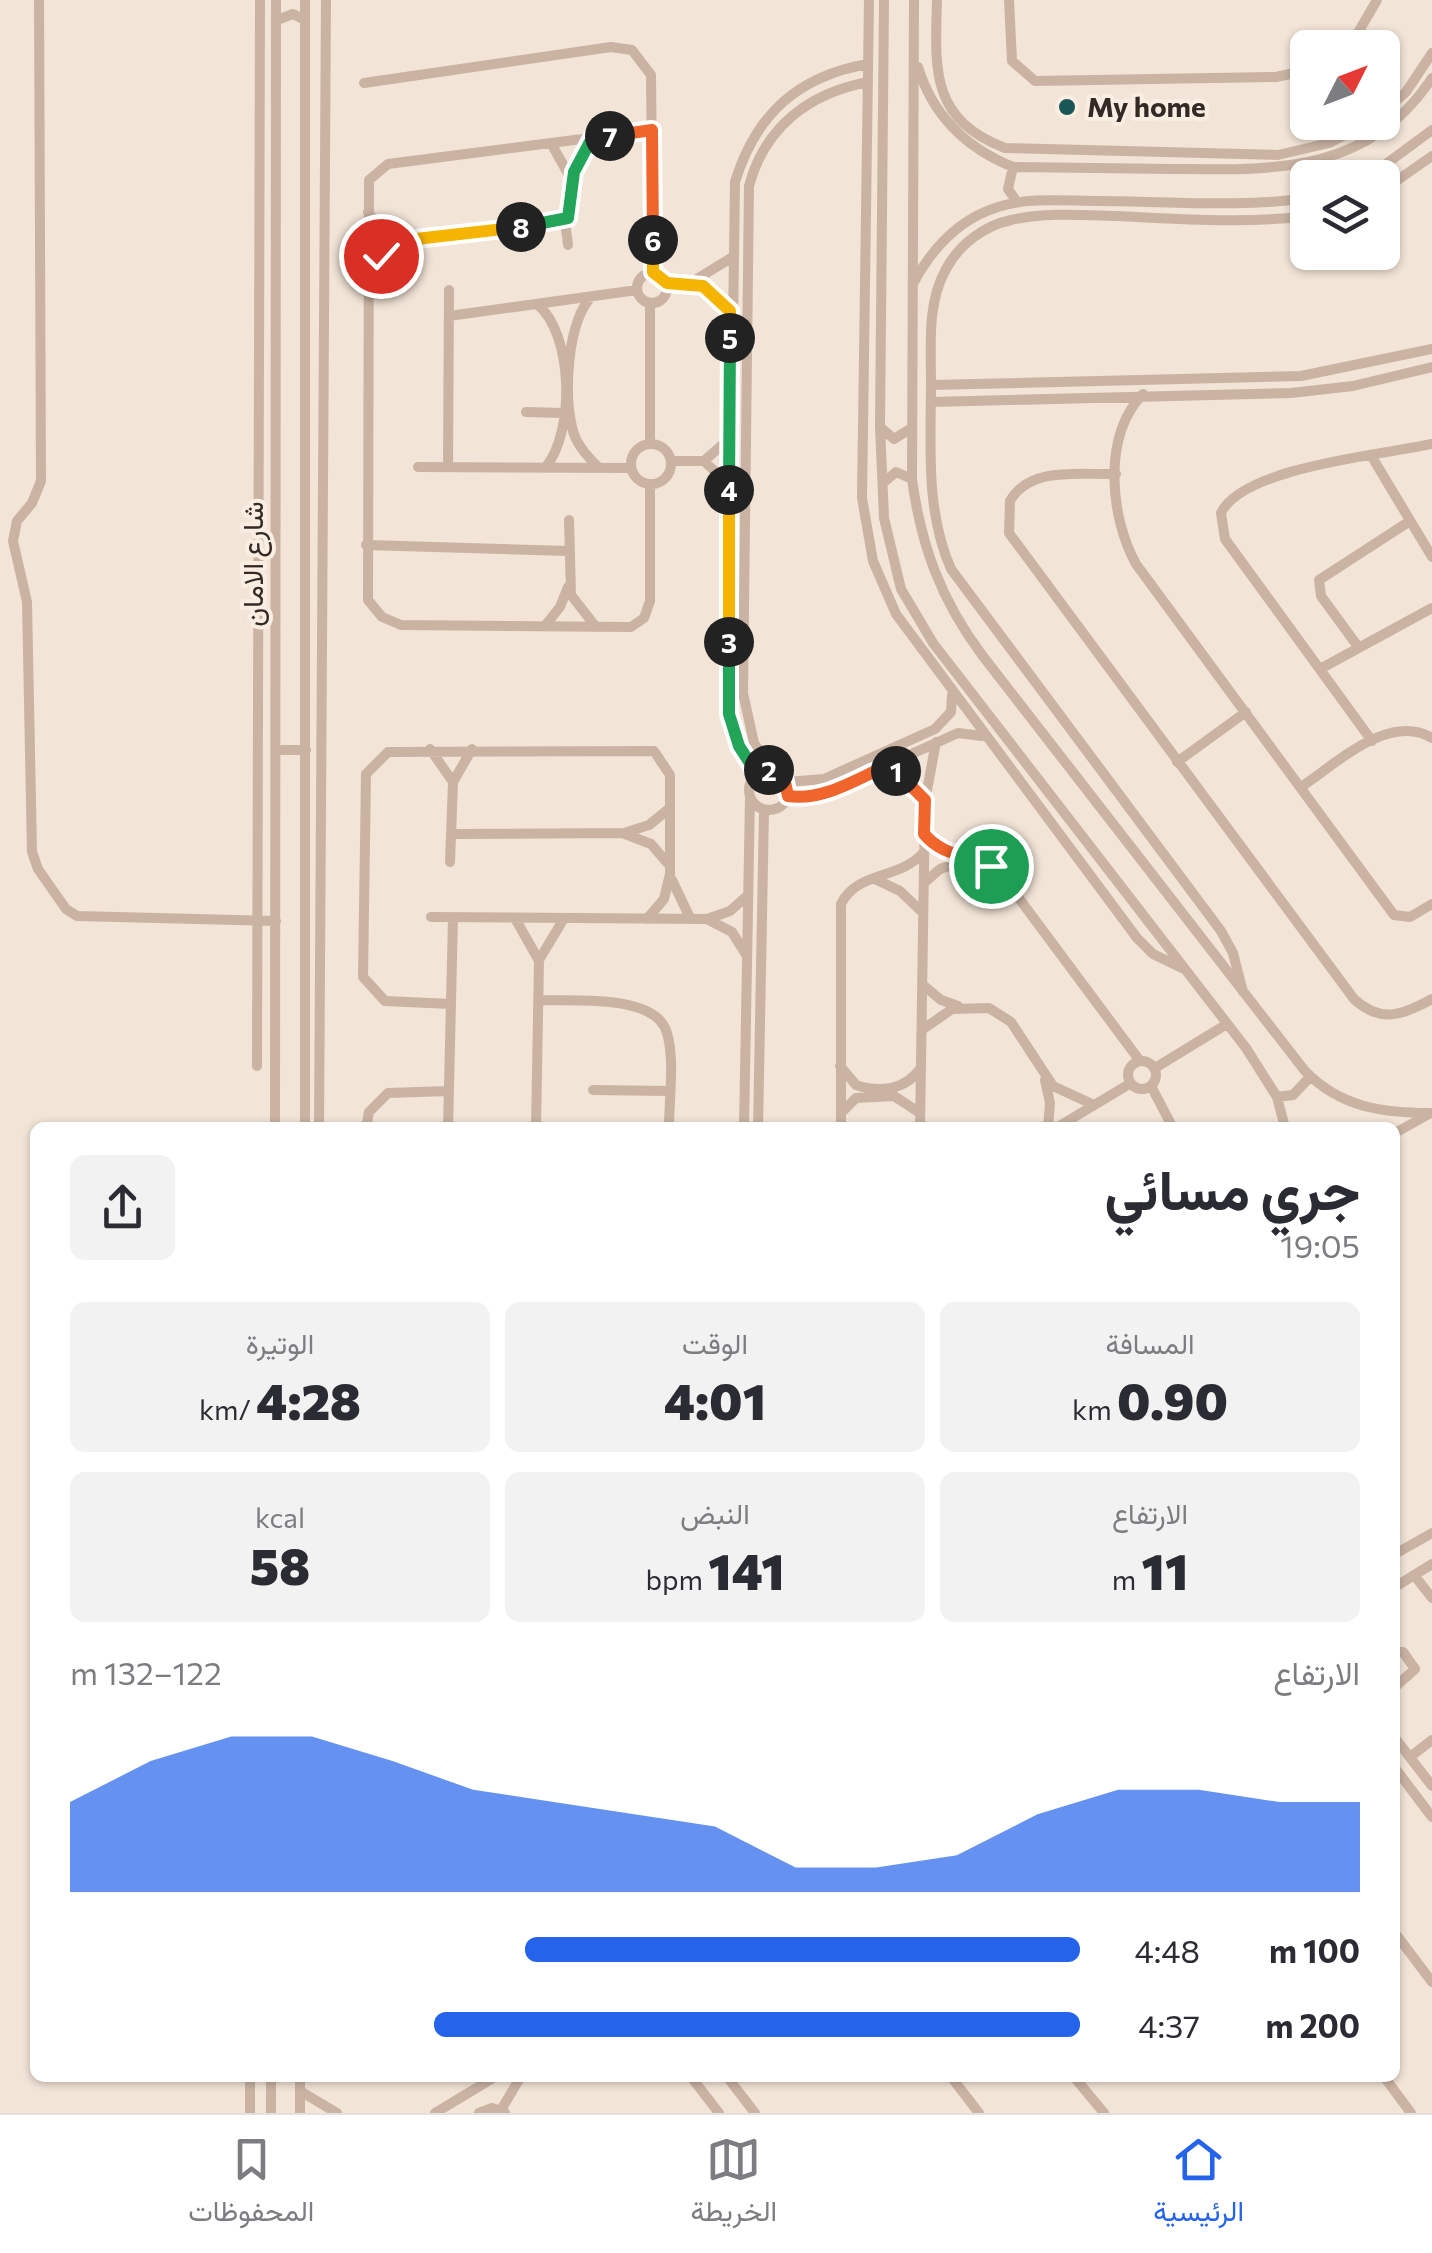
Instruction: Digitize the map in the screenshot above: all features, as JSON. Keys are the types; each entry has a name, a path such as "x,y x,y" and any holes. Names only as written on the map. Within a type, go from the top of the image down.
{"street":[{"path":"39,0 41,481 36,497 17,521 13,541 27,602 33,858 62,904 78,916 276,921"},
{"path":"257,1066 260,0"},
{"name":"شارع الامان","path":"276,0 276,1122"},
{"name":"شارع الامان","path":"305,0 306,1122"},
{"path":"319,1122 326,0"},
{"path":"869,0 864,514 886,596 952,694 1144,946 1185,969"},
{"path":"884,0 880,426 884,518 901,589 933,643 1227,1024 1277,1097 1283,1122"},
{"path":"914,0 910,429 912,479 928,559 960,625 1310,1077 1336,1096 1373,1110 1431,1112"},
{"path":"937,0 935,63 949,107 983,140 1005,148 1278,154 1336,140"},
{"path":"1009,0 1012,61 1035,81 1290,74"},
{"path":"1360,30 1377,0"},
{"path":"276,20 293,14 305,20"},
{"path":"364,83 622,47 641,56 652,76 653,272"},
{"path":"914,48 927,93 939,113 972,146 1013,167 1294,167 1353,148 1379,132 1403,113 1432,78"},
{"path":"1400,98 1432,53"},
{"path":"757,774 739,746 729,714 730,311 735,182 760,124 807,82 837,70 868,64"},
{"path":"868,82 840,87 792,114 772,135 750,186 743,693 754,742 773,771 787,782 824,779 936,729 951,712 952,694"},
{"path":"650,484 648,610 630,627 391,622 368,600 367,186 382,166 652,130"},
{"path":"1395,160 1432,130"},
{"path":"568,245 565,220 572,209 572,185 578,160 592,138"},
{"path":"552,143 566,163 572,185"},
{"path":"1059,150 1059,168"},
{"path":"1401,156 1413,172"},
{"path":"1400,180 1432,156"},
{"path":"304,158 325,158"},
{"path":"1013,167 1008,189 1017,202"},
{"path":"867,169 882,170"},
{"path":"1073,201 1074,215"},
{"path":"1178,201 1179,219"},
{"path":"914,283 938,245 955,230 984,212 1017,202 1290,201"},
{"path":"1282,202 1284,219"},
{"path":"367,212 387,233 416,239"},
{"path":"1244,996 1228,942 951,569 934,512 930,402 935,296 956,254 980,233 1009,220 1074,215 1290,218"},
{"path":"367,269 389,250 416,239 565,220"},
{"path":"691,282 731,258"},
{"path":"259,272 275,272"},
{"path":"653,272 667,283 691,282 714,292 730,311"},
{"path":"637,290 643,276 653,272"},
{"path":"650,303 663,300 667,283"},
{"path":"448,290 448,467"},
{"path":"449,316 637,290"},
{"path":"637,290 650,303 650,444"},
{"path":"592,296 572,328 571,426 582,449 599,468"},
{"path":"538,304 560,331 564,413 559,448 545,468"},
{"path":"931,385 1326,372 1432,349"},
{"path":"930,402 1333,389 1432,367"},
{"path":"1216,377 1216,393"},
{"path":"1143,394 1125,418 1116,474 1120,529 1136,564 1394,915 1410,917 1432,904"},
{"path":"1109,395 1125,418"},
{"path":"526,412 564,413"},
{"path":"259,426 275,426"},
{"path":"880,426 894,439 910,429"},
{"path":"671,461 704,460 730,438"},
{"path":"650,444 664,448 671,461 668,475 650,484 638,479 631,468 634,454 650,444"},
{"path":"1372,741 1225,540 1221,513 1239,492 1266,478 1432,444"},
{"path":"1372,457 1432,558"},
{"path":"704,460 730,486"},
{"path":"418,467 631,468"},
{"path":"883,483 896,472 912,479"},
{"path":"1116,474 1043,476 1028,481 1010,501 1009,533 1364,1008 1388,1016 1401,1015 1432,998"},
{"path":"569,520 569,582 577,608 597,628"},
{"path":"1358,648 1321,596 1319,580 1410,521"},
{"path":"366,546 569,551"},
{"path":"544,627 560,606 569,582"},
{"path":"259,587 276,586"},
{"path":"1320,669 1432,608"},
{"path":"922,652 933,643"},
{"path":"307,681 322,681"},
{"path":"1177,762 1246,712"},
{"path":"1301,787 1372,741 1398,730 1432,738"},
{"path":"788,796 823,794 936,742 968,732 983,736"},
{"path":"920,1122 925,800 936,742"},
{"path":"451,1004 384,1000 362,978 366,774 388,752 645,748 668,765 670,808 670,870 664,899 647,919"},
{"path":"430,749 453,782"},
{"path":"450,862 453,782 472,749"},
{"path":"276,750 306,750"},
{"path":"886,766 909,779 925,800"},
{"path":"744,1122 749,785 757,774 773,771"},
{"path":"750,798 764,810 779,808 788,796 787,782"},
{"path":"1034,800 1046,790"},
{"path":"452,834 624,834 650,825 670,808"},
{"path":"758,1122 764,810"},
{"path":"624,834 651,844 670,870 690,918"},
{"path":"924,834 940,850 1000,873 1140,1061 1154,1068"},
{"path":"841,1122 841,904 850,890 872,878 901,872 924,852"},
{"path":"924,882 950,864 971,859"},
{"path":"872,878 900,891 923,913"},
{"path":"430,918 706,919 730,911 748,895"},
{"path":"448,1122 453,918"},
{"path":"706,919 732,932 747,956"},
{"path":"516,920 538,960 536,1122"},
{"path":"538,960 563,920"},
{"path":"922,984 940,1000 964,1007"},
{"path":"538,1000 638,1006 655,1013 669,1037 670,1122"},
{"path":"922,1030 940,1014 964,1007 977,1006 1001,1014 1043,1075 1065,1096 1094,1105"},
{"path":"306,1018 320,1020"},
{"path":"1170,1122 1151,1086 1154,1068 1227,1024"},
{"path":"1140,1061 1129,1071 1131,1082 1142,1089 1151,1086"},
{"path":"840,1066 850,1080 864,1088 894,1088 910,1081 921,1068"},
{"path":"1043,1075 1052,1122"},
{"path":"1277,1097 1293,1095 1310,1077"},
{"path":"1063,1122 1131,1082"},
{"path":"593,1090 669,1091"},
{"path":"367,1122 368,1112 388,1093 449,1091"},
{"path":"841,1114 856,1098 879,1096 902,1098 920,1113"},
{"path":"1400,1130 1431,1112"},
{"path":"1400,1551 1432,1533"},
{"path":"1400,1584 1432,1564"},
{"path":"1414,1575 1432,1598"},
{"path":"1400,1652 1415,1670 1400,1684"},
{"path":"1410,1757 1432,1740"},
{"path":"1400,1744 1432,1786"},
{"path":"1400,1775 1432,1817"},
{"path":"1400,1940 1432,1982"},
{"path":"250,2082 250,2113"},
{"path":"271,2082 271,2113"},
{"path":"300,2082 300,2113"},
{"path":"435,2113 486,2082"},
{"path":"479,2113 503,2111 518,2082"},
{"path":"696,2082 720,2113"},
{"path":"731,2082 755,2113"},
{"path":"955,2082 979,2113"},
{"path":"1080,2082 1104,2113"},
{"path":"1388,2082 1412,2113"},
{"path":"300,2091 337,2113"}],"place":[{"name":"My home","path":"1067,107"}],"route":[{"path":"381,256 416,239 565,220 572,209 574,172 592,138 652,130 653,272 667,283 703,286 714,292 730,311 728,697 733,730 744,758 757,774 767,770 779,773 787,782 788,796 798,797 823,794 886,766 918,789 925,800 924,834 940,850 991,866"}]}
